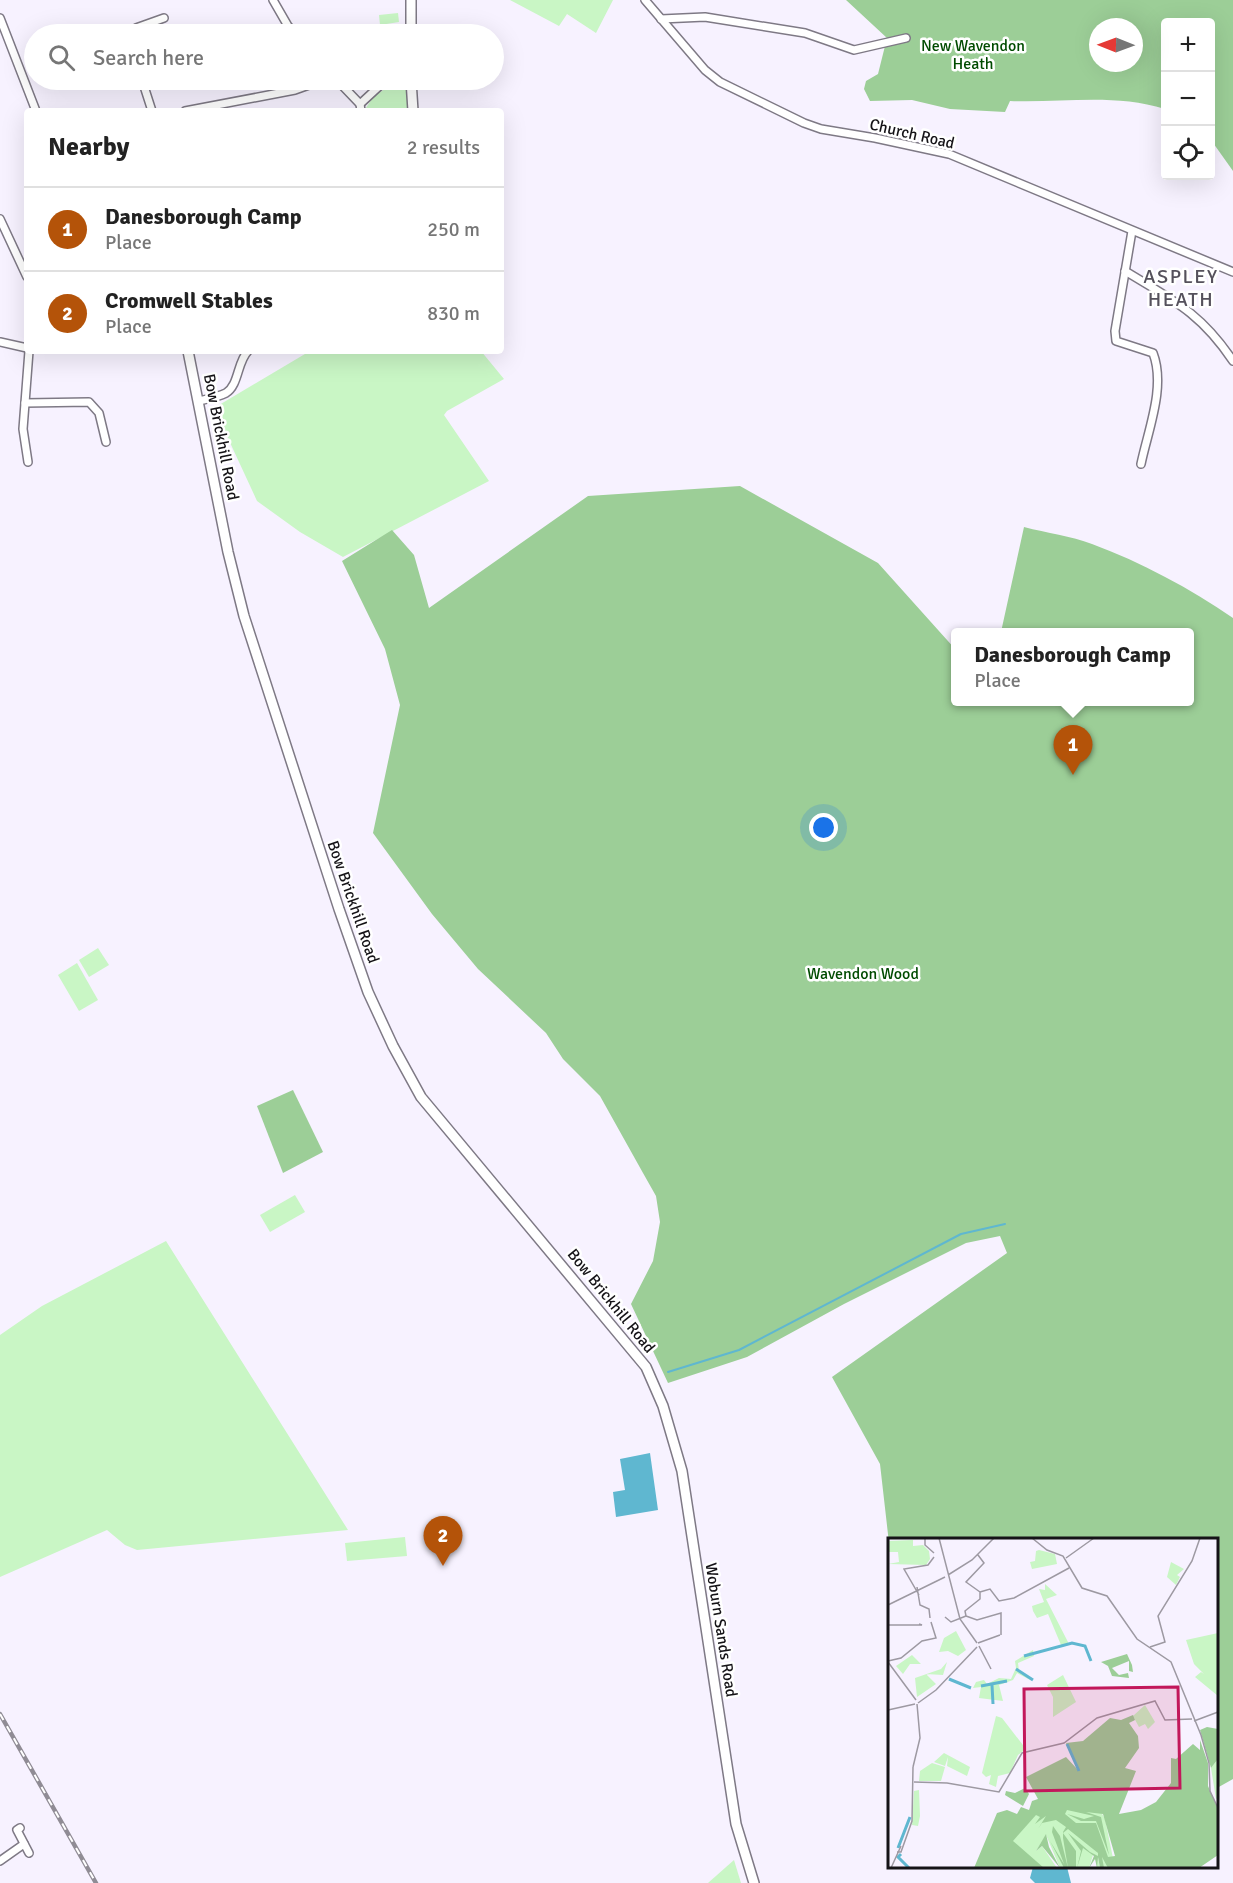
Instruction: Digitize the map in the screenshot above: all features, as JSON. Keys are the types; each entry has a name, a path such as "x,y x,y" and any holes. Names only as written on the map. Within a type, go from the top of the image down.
{"street":[{"path":"273,0 287,24"},
{"path":"411,0 411,24"},
{"name":"Church Road","path":"645,0 687,51 720,82 804,123 821,129 949,154 1233,272"},
{"path":"661,19 705,17 805,33 854,50 906,38"},
{"path":"0,18 24,80"},
{"path":"147,24 164,18"},
{"path":"28,90 35,108"},
{"path":"145,90 151,108"},
{"path":"200,108 289,90"},
{"path":"346,90 360,107 376,90"},
{"path":"412,90 413,108"},
{"path":"0,219 24,271"},
{"path":"1132,231 1115,331 1116,341 1153,353 1158,367 1158,383 1141,464"},
{"path":"1125,271 1190,311 1215,334 1233,361"},
{"path":"0,342 24,349"},
{"path":"28,354 23,429 28,462"},
{"name":"Bow Brickhill Road","path":"189,354 244,616 368,992 421,1097 611,1323 646,1367 653,1384"},
{"path":"199,401 227,392 231,388 241,359 245,354"},
{"path":"25,403 89,402 99,413 106,442"},
{"name":"Woburn Sands Road","path":"653,1384 663,1406 682,1471 736,1824 754,1883"},
{"path":"20,1828 17,1830 29,1853"},
{"path":"0,1861 24,1844"}],"green space":[{"path":"510,0 613,0 596,33 567,14 559,26"},
{"name":"New Wavendon Heath","path":"846,0 1233,0 1233,171 1215,146 1215,18 1161,18 1161,108 1127,101 1108,100 1010,101 1005,112 950,109 912,100 870,101 864,89 866,81 878,74 887,38"},
{"path":"398,13 399,22 380,24 379,15"},
{"path":"383,90 406,90 408,108 366,108 373,97"},
{"path":"305,354 483,354 504,379 447,411 444,415 489,481 343,557 300,532 257,501 214,408"},
{"name":"Wavendon Wood","path":"740,486 878,563 951,644 951,706 1194,706 1194,628 1002,628 1024,527 1084,541 1129,559 1183,587 1233,618 1233,1779 1218,1787 1218,1538 888,1538 880,1464 832,1377 1007,1253 1000,1236 966,1243 844,1304 747,1357 668,1383 631,1304 653,1261 660,1222 656,1196 600,1096 563,1059 546,1033 478,969 432,914 373,833 400,705 385,649 342,561 392,530 414,555 429,608 588,496"},
{"path":"98,948 109,965 89,977 79,960"},
{"path":"77,963 98,1000 79,1011 58,975"},
{"path":"293,1090 323,1152 283,1173 257,1106"},
{"path":"295,1195 305,1212 270,1232 260,1215"},
{"path":"166,1241 348,1530 137,1550 125,1545 107,1530 0,1577 0,1335 42,1306"},
{"path":"405,1537 407,1556 347,1561 345,1543"},
{"path":"734,1860 741,1883 708,1883"}],"water":[{"path":"650,1453 658,1510 616,1517 613,1492 625,1490 620,1459"},
{"path":"1033,1868 1067,1868 1071,1883 1035,1883 1030,1878"}],"waterway":[{"path":"668,1372 739,1350 961,1234 1005,1224"}],"railway":[{"path":"0,1714 96,1883"}],"place":[{"name":"Danesborough Camp","path":"1073,775"},
{"name":"Cromwell Stables","path":"443,1566"}],"district":[{"name":"ASPLEY HEATH","path":"1181,288"}]}
